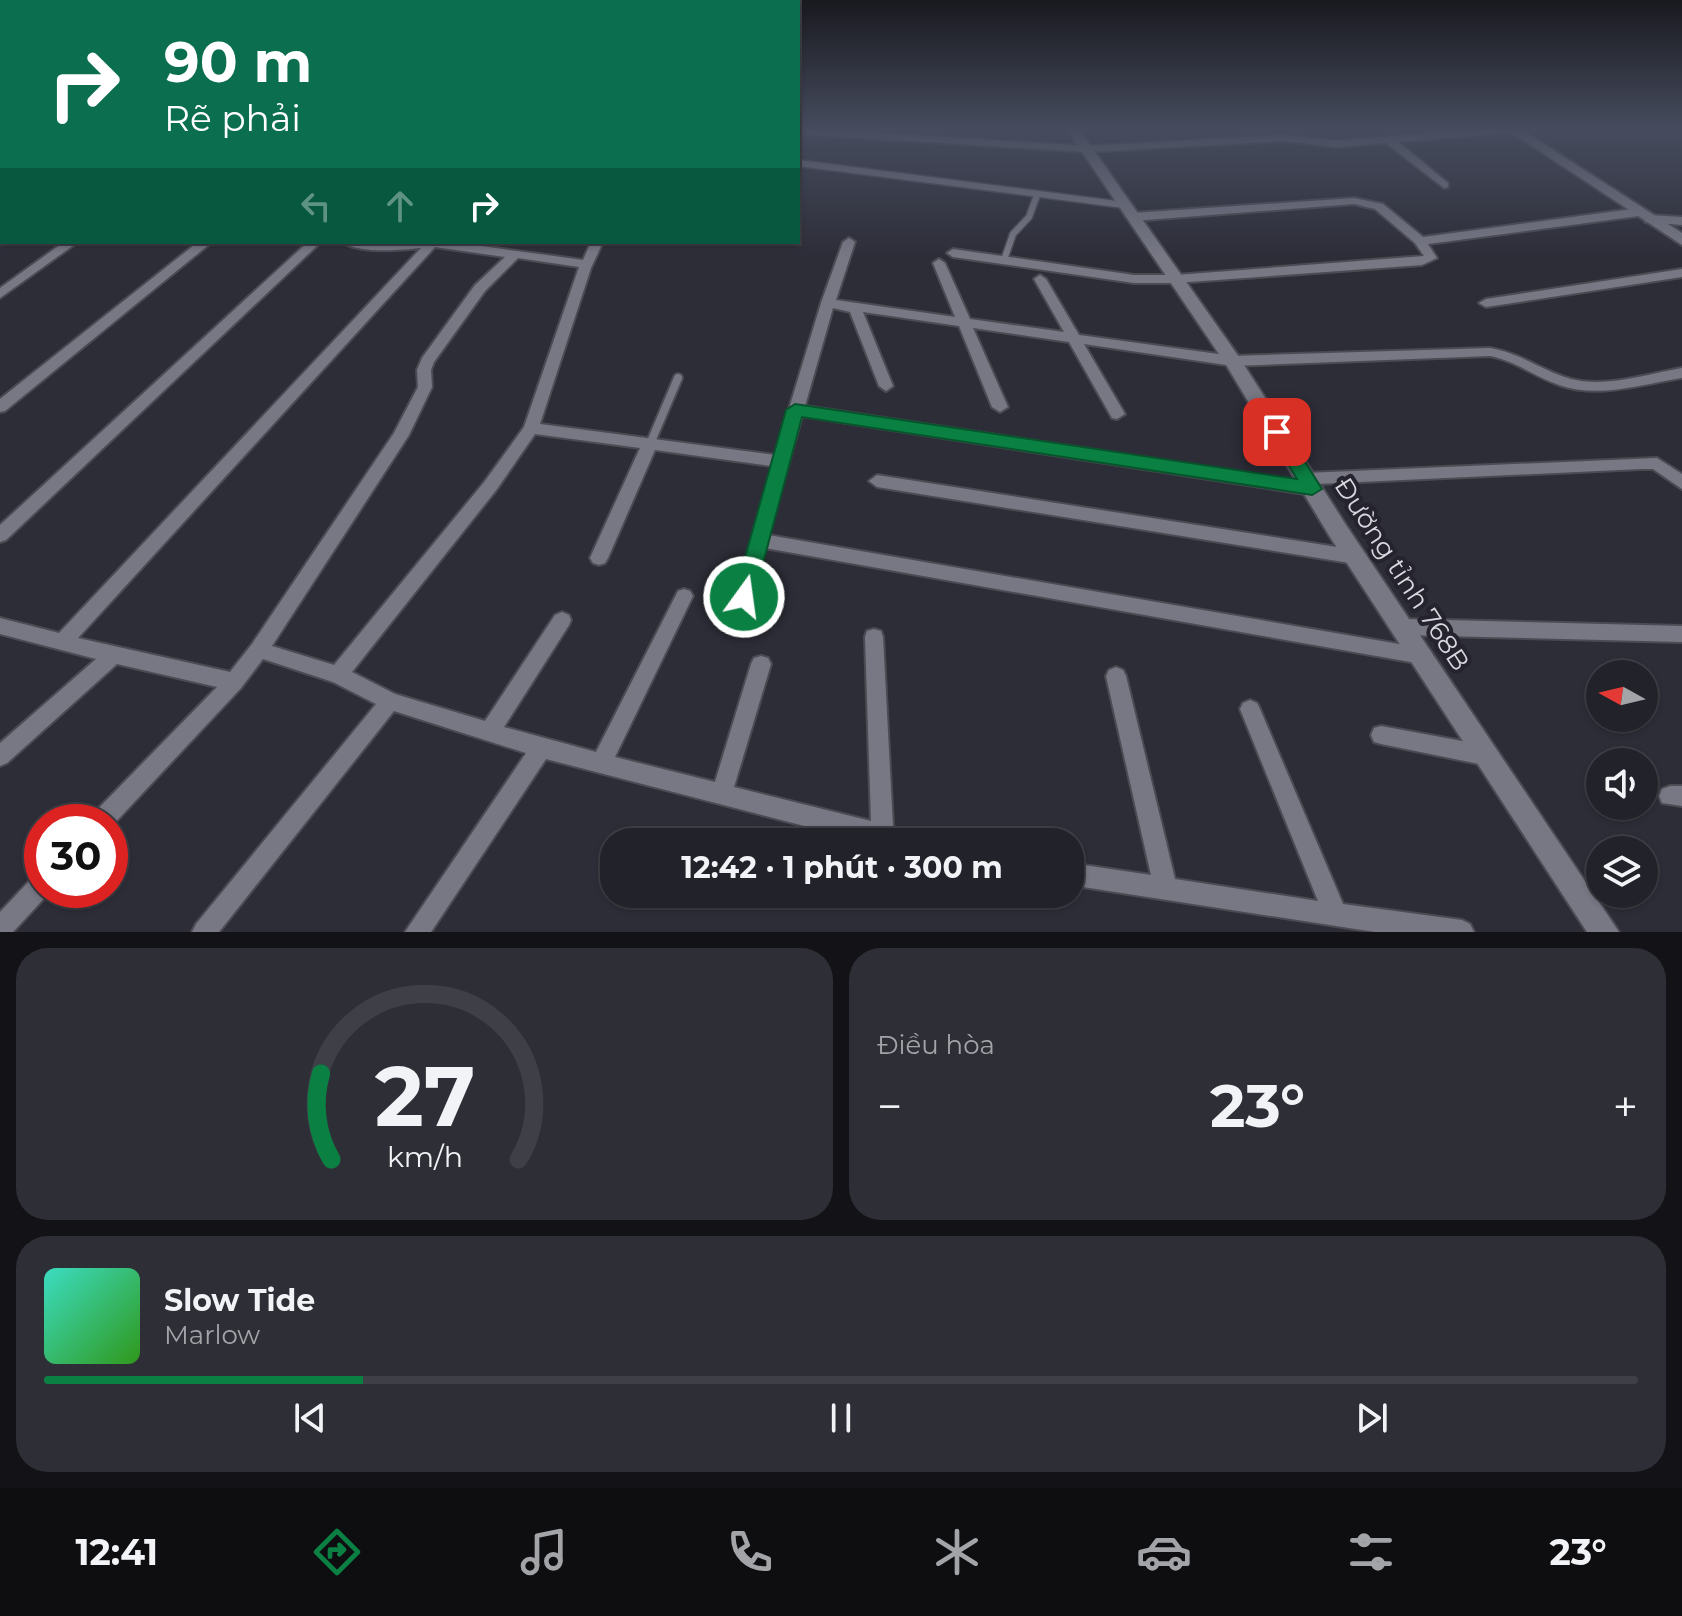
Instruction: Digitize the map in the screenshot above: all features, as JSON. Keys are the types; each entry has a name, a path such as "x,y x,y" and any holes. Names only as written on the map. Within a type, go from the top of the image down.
{"street":[{"name":"Đường tỉnh 768B","path":"1102,171 1233,361 1356,557 1604,932"},
{"path":"1428,171 1444,185"},
{"path":"1578,171 1682,240"},
{"path":"953,253 1134,279 1176,279 1431,258 1420,241 1379,206 1354,201 1128,211"},
{"path":"1420,241 1644,215 1682,221"},
{"path":"744,597 779,461 849,242"},
{"path":"0,294 69,244"},
{"path":"0,407 204,244"},
{"path":"0,535 313,244"},
{"path":"365,244 390,247 408,244"},
{"path":"62,642 431,244"},
{"path":"439,244 587,264"},
{"path":"338,675 491,485 531,428 596,244"},
{"path":"118,804 234,682 259,650 401,435 425,387 427,361 480,288 514,255"},
{"path":"939,263 1000,407"},
{"path":"1486,303 1682,273"},
{"path":"1040,279 1117,414"},
{"path":"828,303 1233,361 1490,352 1509,354 1564,382 1586,385 1682,373"},
{"path":"851,306 856,311 886,386"},
{"path":"795,410 1309,484 1641,463 1657,464 1682,483"},
{"path":"531,428 779,461"},
{"path":"599,558 650,444"},
{"path":"877,481 1356,557"},
{"path":"758,540 1422,656"},
{"path":"600,765 684,596"},
{"path":"490,732 562,620"},
{"path":"0,626 234,682"},
{"path":"1403,627 1682,634"},
{"path":"874,637 882,828"},
{"path":"259,650 338,675 390,701 541,748 721,796 860,828"},
{"path":"0,756 114,655"},
{"path":"721,796 761,664"},
{"path":"1116,676 1166,890"},
{"path":"204,932 390,701"},
{"path":"1250,709 1336,915"},
{"path":"1381,735 1489,756"},
{"path":"417,932 541,748"},
{"path":"1084,876 1462,932"},
{"path":"0,929 24,903"}],"lane":[{"path":"844,171 1037,195 1128,211"},
{"path":"1004,260 1013,234 1029,217 1037,195"},
{"path":"650,444 678,378"}],"route":[{"path":"744,597 795,410 1312,489 1277,432"}]}
